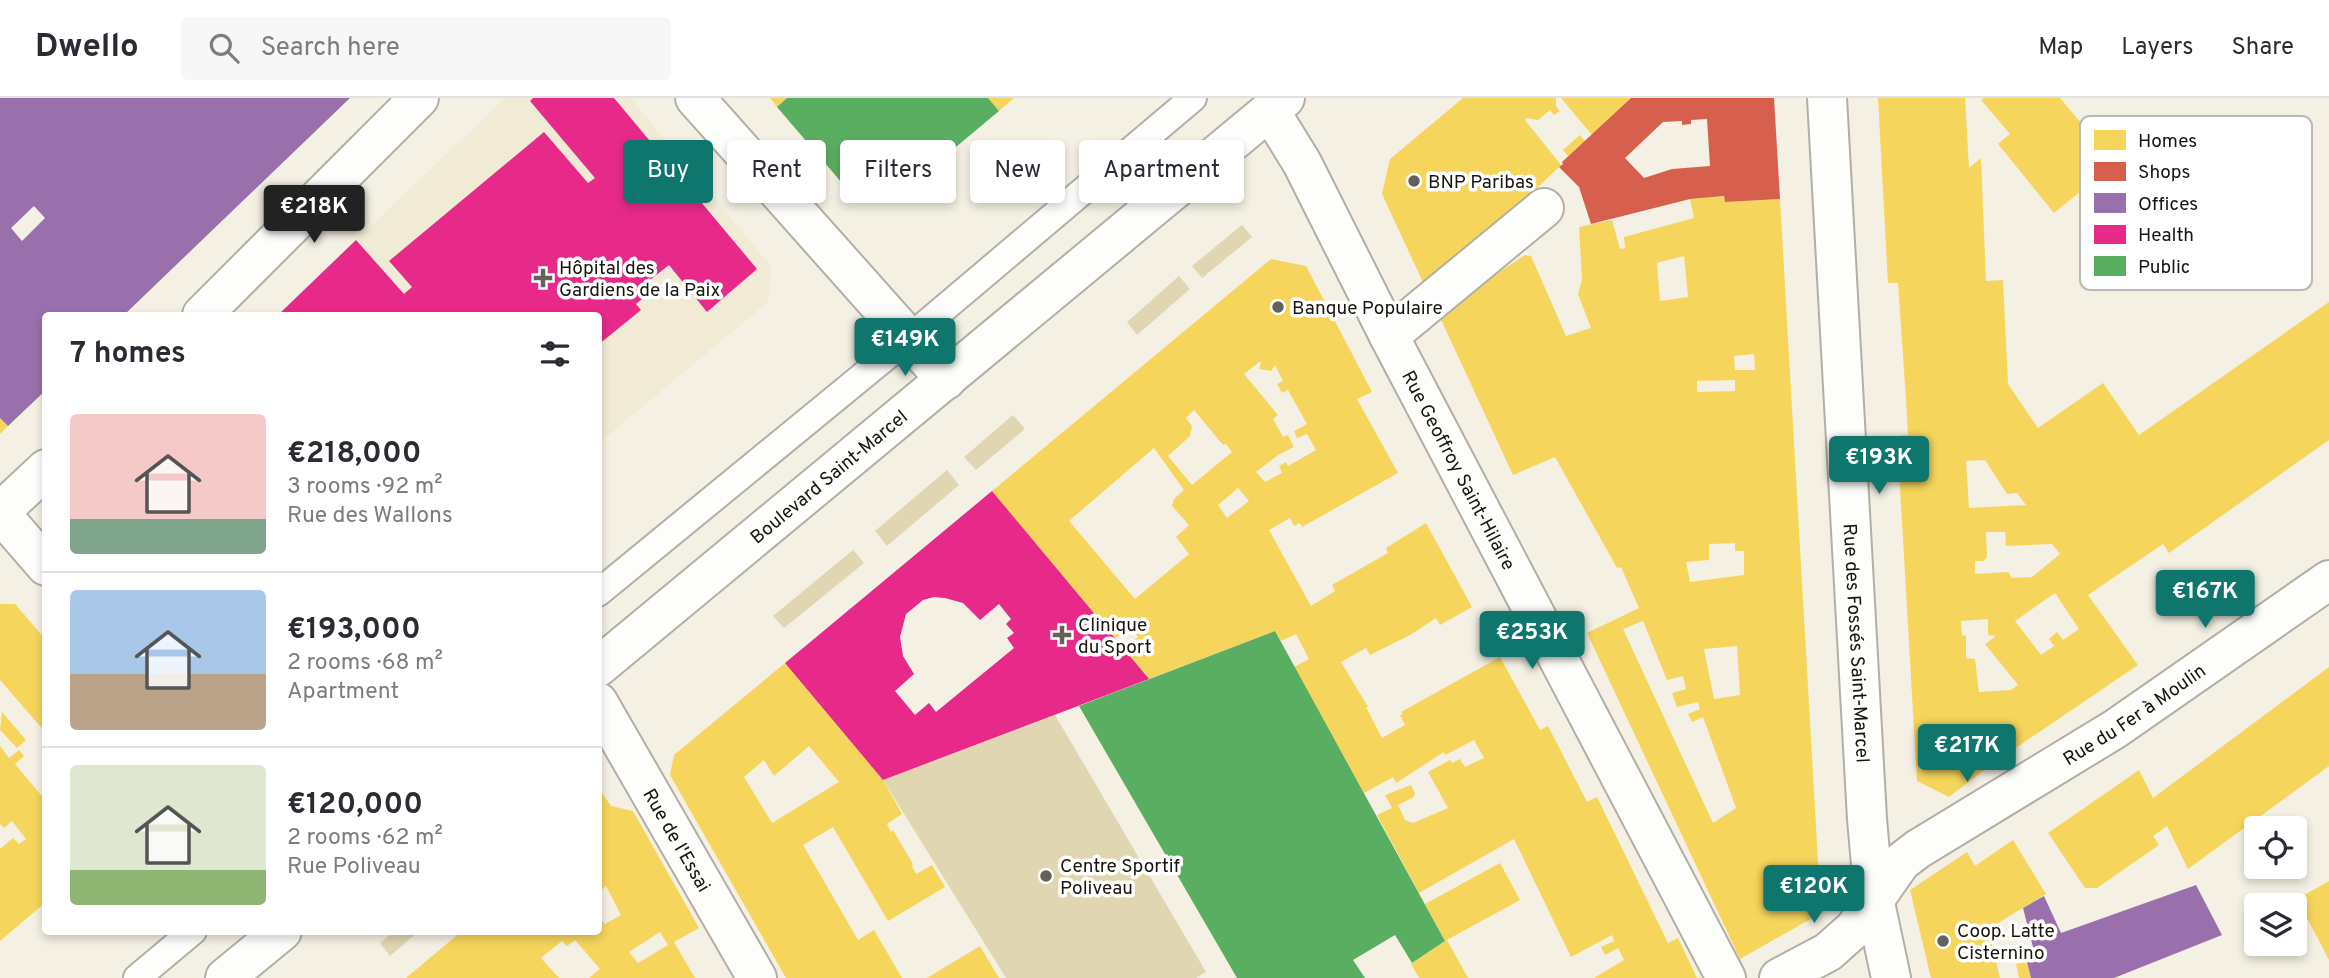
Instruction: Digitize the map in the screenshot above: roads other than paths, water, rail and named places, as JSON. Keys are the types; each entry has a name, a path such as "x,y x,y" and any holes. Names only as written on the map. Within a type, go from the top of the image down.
{"street":[{"path":"205,312 419,98"},
{"path":"695,98 946,380"},
{"name":"Rue des Fossés Saint-Marcel","path":"1827,98 1866,805 1874,898 1891,978"},
{"name":"Rue Geoffroy Saint-Hilaire","path":"1272,102 1390,336 1726,978"},
{"name":"Boulevard Saint-Marcel","path":"602,664 946,380 1272,102"},
{"path":"1390,336 1544,208"},
{"path":"42,473 0,513 42,561"},
{"name":"Rue du Fer à Moulin","path":"1779,978 1828,952 1854,929 1901,862 1917,849 2115,729 2329,580"},
{"name":"Rue de l'Essai","path":"602,709 757,978"},
{"path":"225,978 277,935"}],"lane":[{"path":"602,590 909,338 1193,98"},
{"path":"137,978 188,935"}],"place":[{"name":"BNP Paribas","path":"1414,181"},
{"name":"Hôpital des Gardiens de la Paix","path":"543,278"},
{"name":"Banque Populaire","path":"1278,307"},
{"name":"Clinique du Sport","path":"1062,635"},
{"name":"Centre Sportif Poliveau","path":"1046,876"},
{"name":"Coop. Latte Cisternino","path":"1943,941"}]}
